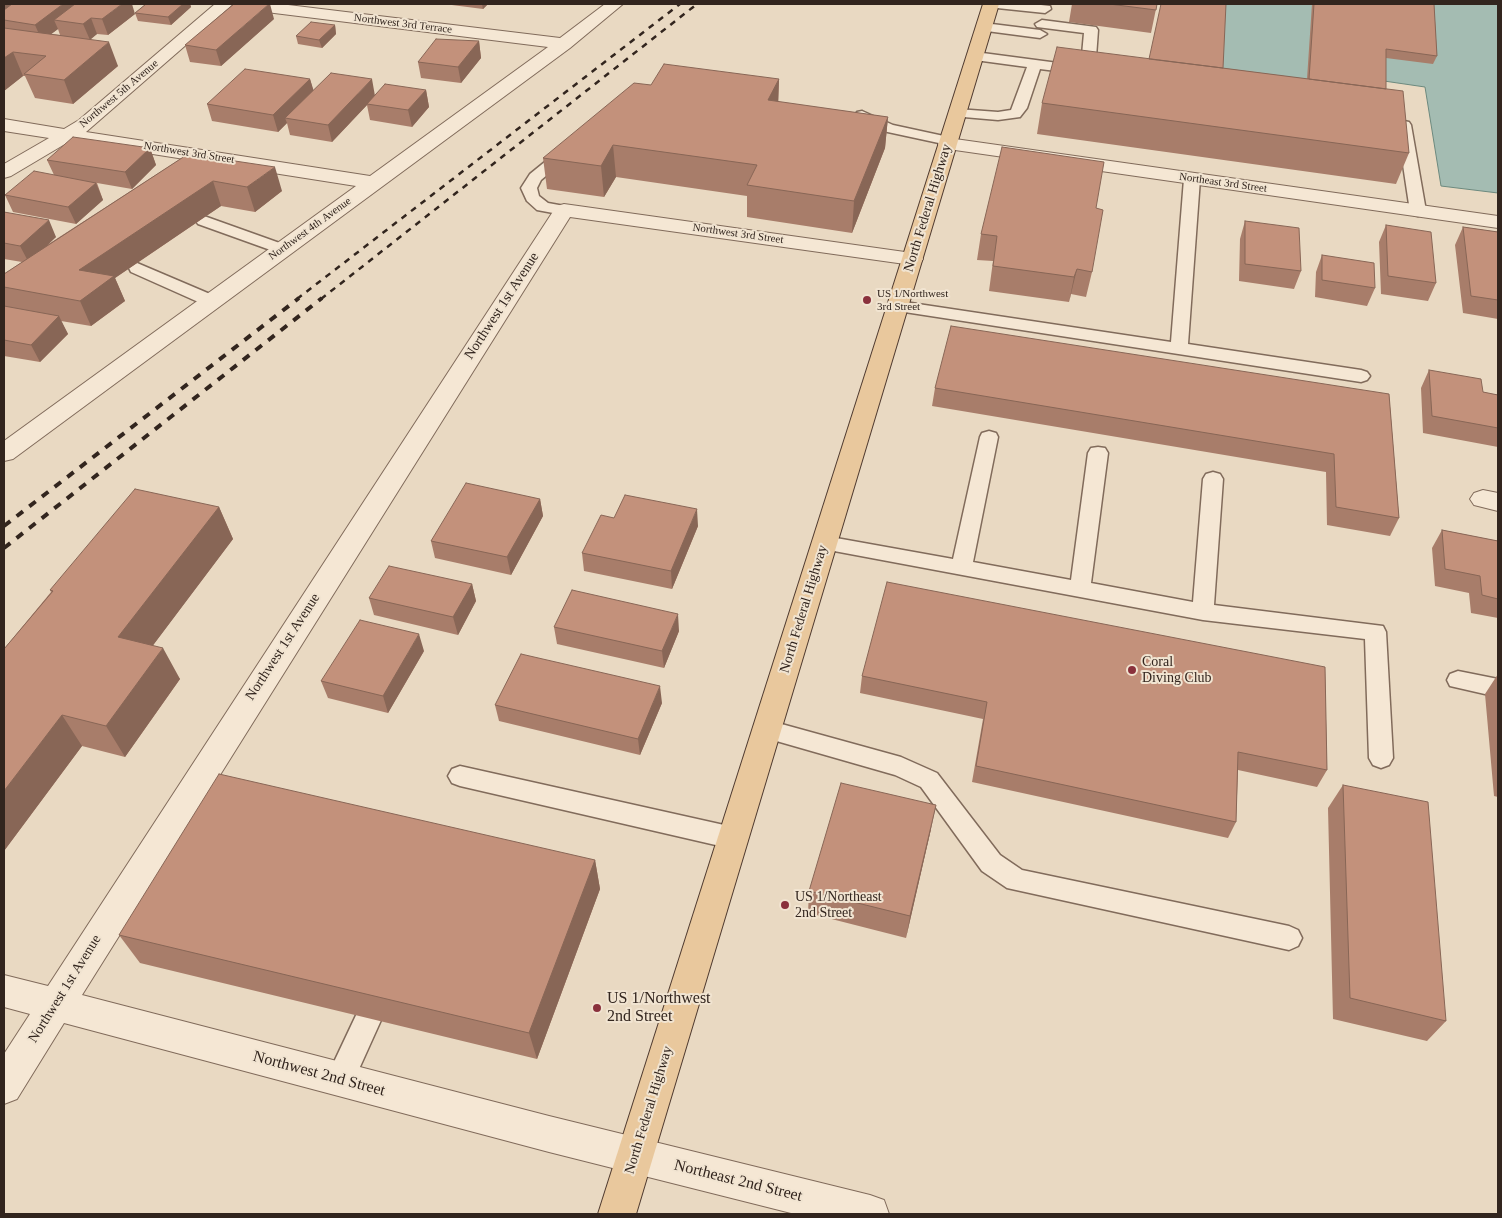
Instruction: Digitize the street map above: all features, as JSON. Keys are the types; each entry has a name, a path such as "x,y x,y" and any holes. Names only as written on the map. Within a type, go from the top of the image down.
{"main road":[{"name":"North Federal Highway","path":"617,1214 991,4"}],"street":[{"name":"Northwest 5th Avenue","path":"4,172 98,114 225,4"},
{"name":"Northwest 3rd Terrace","path":"242,4 564,44"},
{"name":"Northwest 4th Avenue","path":"4,453 564,44 615,4"},
{"name":"Northwest 3rd Street","path":"4,125 374,182"},
{"name":"Northeast 3rd Street","path":"948,143 1498,222"},
{"name":"Northwest 3rd Street","path":"564,210 912,259"},
{"name":"Northwest 1st Avenue","path":"4,1086 54,1005 564,210"},
{"name":"Northwest 2nd Street","path":"4,991 635,1156"},
{"name":"Northeast 2nd Street","path":"635,1156 870,1214"}],"lane":[{"path":"997,4 1045,6 1040,35"},
{"path":"984,27 1040,35 1091,30 1088,71"},
{"path":"975,56 1106,75"},
{"path":"957,113 998,116 1015,114 1020,108 1036,64"},
{"path":"1402,111 1418,211"},
{"path":"847,113 867,116 888,128 907,134 948,143"},
{"path":"564,210 543,207 532,198 529,188 535,177 580,141"},
{"path":"1179,349 1192,179"},
{"path":"204,221 282,249"},
{"path":"137,268 211,302"},
{"path":"898,306 1361,376"},
{"path":"962,566 989,437"},
{"path":"1080,589 1098,453"},
{"path":"1203,612 1213,479"},
{"path":"825,543 962,566 1203,612 1375,632 1381,758"},
{"path":"1458,680 1498,688"},
{"path":"767,730 901,767 929,780 991,863 1016,880 1289,938"},
{"path":"460,776 733,838"},
{"path":"340,1079 369,1018"}],"shaded area":[{"path":"1174,4 1498,4 1498,193 1441,186 1425,87 1384,81 1384,98 1157,70"}],"building":[{"path":"12,4 63,4 35,25 4,20 4,10"},
{"path":"75,4 122,4 102,19 91,18 83,24 54,20"},
{"path":"146,4 183,4 168,17 135,13"},
{"path":"234,4 269,4 216,50 185,45"},
{"path":"1109,4 1157,4 1156,10"},
{"path":"1161,4 1226,4 1223,68 1149,59"},
{"path":"1314,4 1434,4 1437,56 1386,49 1386,89 1309,79"},
{"path":"311,22 335,25 319,40 296,36"},
{"path":"4,28 109,42 64,80 24,74 46,56 13,52 4,58"},
{"path":"436,39 479,41 458,67 418,62"},
{"path":"1057,47 1403,91 1409,153 1042,103"},
{"path":"664,64 779,79 768,100 888,117 854,201 747,185 757,165 613,145 601,166 543,158 634,83 651,85"},
{"path":"245,69 310,79 273,115 207,104"},
{"path":"331,73 372,79 328,125 285,118"},
{"path":"385,84 426,90 408,110 367,104"},
{"path":"73,137 150,148 125,172 47,160"},
{"path":"1002,147 1104,162 1096,208 1103,210 1092,272 1077,269 1074,277 993,266 997,236 981,234"},
{"path":"188,154 275,167 247,187 213,181 79,270 114,276 80,301 4,287 4,274"},
{"path":"34,171 96,183 68,207 5,195"},
{"path":"4,212 49,220 20,246 4,243"},
{"path":"1245,221 1299,228 1301,271 1245,264"},
{"path":"1386,225 1431,232 1436,283 1388,276"},
{"path":"1463,227 1498,232 1498,300 1471,296"},
{"path":"1322,255 1374,263 1375,288 1322,280"},
{"path":"4,306 59,316 31,345 4,340"},
{"path":"951,326 1389,394 1399,518 1336,507 1334,454 935,388"},
{"path":"1429,370 1481,379 1483,392 1498,395 1498,428 1432,416"},
{"path":"466,483 540,499 507,557 431,541"},
{"path":"135,489 219,507 118,637 163,648 106,726 62,715 4,791 4,649 53,591 50,590"},
{"path":"625,495 697,509 671,571 582,553 601,515 614,518"},
{"path":"1442,530 1498,541 1498,599 1482,595 1480,576 1445,569"},
{"path":"389,566 472,584 453,617 369,598"},
{"path":"887,582 1325,667 1327,770 1238,752 1236,822 976,766 987,702 862,676"},
{"path":"572,590 678,614 662,651 554,627"},
{"path":"360,620 419,634 383,696 321,681"},
{"path":"521,654 660,686 638,739 495,705"},
{"path":"219,774 595,860 529,1033 119,935"},
{"path":"841,783 936,805 910,916 809,891"},
{"path":"1343,785 1428,802 1446,1021 1350,998"}],"railway":[{"path":"297,299 680,4"},
{"path":"321,299 697,4"},
{"path":"4,526 299,298"},
{"path":"4,548 322,298"}],"place":[{"name":"US 1/Northwest 3rd Street","path":"867,300"},
{"name":"Coral Diving Club","path":"1132,670"},
{"name":"US 1/Northeast 2nd Street","path":"785,905"},
{"name":"US 1/Northwest 2nd Street","path":"597,1008"}]}
